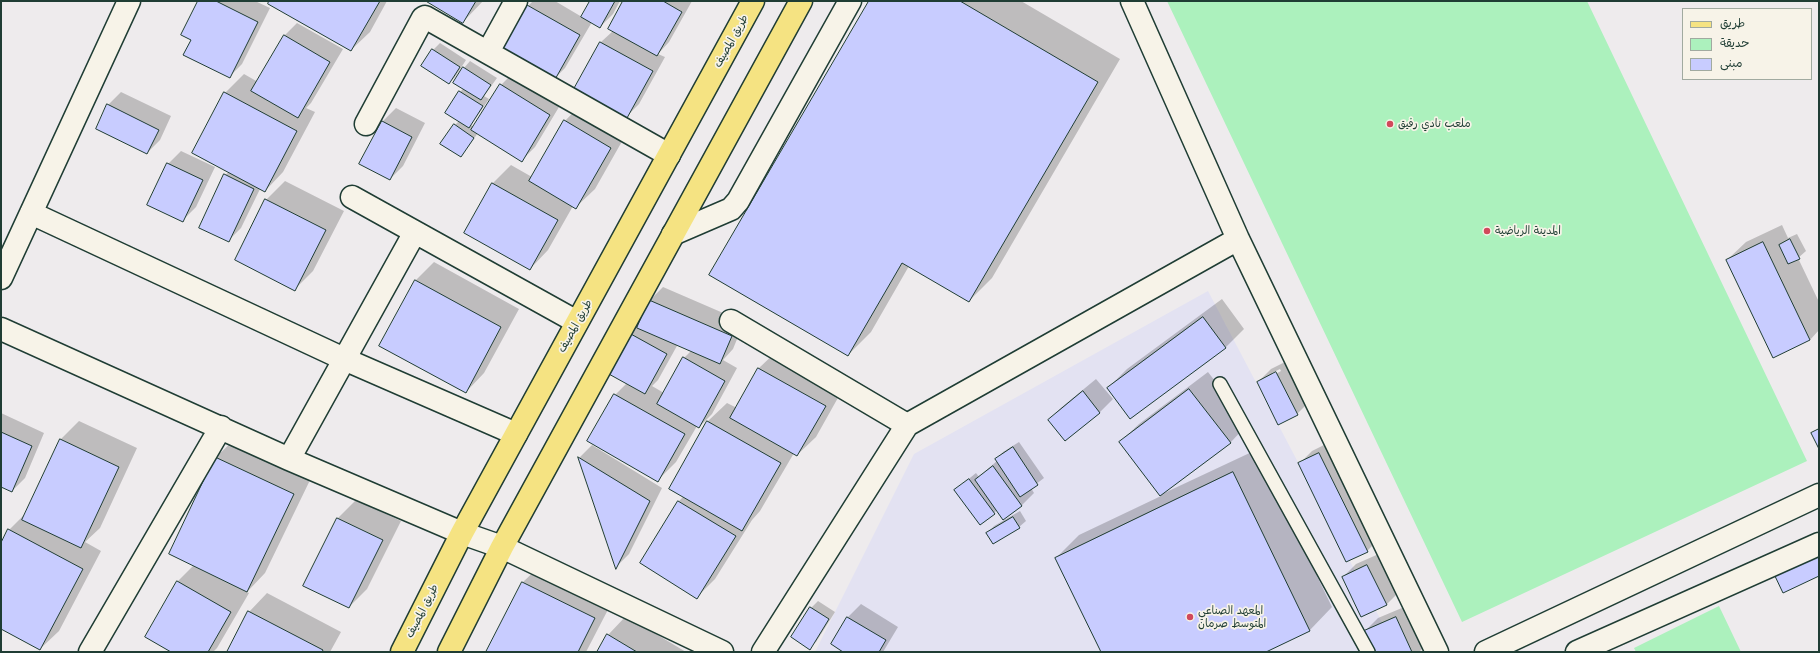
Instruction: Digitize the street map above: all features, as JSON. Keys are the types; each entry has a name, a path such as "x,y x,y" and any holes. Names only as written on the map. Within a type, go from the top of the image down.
{"main road":[{"name":"طريق المصيف","path":"402,652 462,533 753,1"},
{"path":"450,652 502,547 801,1"}],"street":[{"path":"1,278 7,247 31,213 129,1"},
{"path":"488,52 516,1"},
{"path":"673,234 731,209 738,201 850,1"},
{"path":"1132,1 1238,239 1437,652"},
{"path":"366,124 423,18 428,18 669,155"},
{"path":"352,197 577,322"},
{"path":"31,213 344,359 516,434"},
{"path":"289,459 415,232"},
{"path":"763,652 907,425 1238,239"},
{"path":"731,320 907,425"},
{"path":"1,329 289,459 462,533 502,547 722,652"},
{"path":"90,652 221,427"},
{"path":"1486,652 1819,495"},
{"path":"1585,650 1819,544"}],"lane":[{"path":"1220,384 1368,652"}],"shaded area":[{"path":"1208,291 1394,645 1385,652 815,652 914,454"}],"green space":[{"name":"المدينة الرياضية","path":"1167,1 1587,1 1807,461 1462,622"},
{"path":"1719,606 1741,652 1636,652 1634,648"}],"building":[{"path":"198,1 216,1 258,22 230,78 183,55 191,40 181,35"},
{"path":"269,1 380,1 351,51 268,4"},
{"path":"426,1 476,1 463,23"},
{"path":"590,1 615,1 600,28 581,17"},
{"path":"623,1 663,1 682,12 657,56 608,29"},
{"path":"869,1 960,1 1098,82 969,302 902,263 848,356 709,275"},
{"path":"527,5 580,35 553,83 500,52"},
{"path":"284,35 330,62 298,118 251,91"},
{"path":"600,42 653,71 627,118 574,89"},
{"path":"432,49 460,67 449,84 421,66"},
{"path":"463,67 491,85 481,100 453,83"},
{"path":"500,84 550,115 522,162 471,130"},
{"path":"459,91 483,106 469,128 445,113"},
{"path":"224,92 297,131 265,192 192,153"},
{"path":"107,104 159,130 147,154 96,129"},
{"path":"564,120 611,148 576,209 529,181"},
{"path":"382,121 412,137 390,180 359,164"},
{"path":"454,124 474,138 461,157 440,144"},
{"path":"167,163 203,180 183,222 147,205"},
{"path":"224,174 254,189 229,242 199,228"},
{"path":"492,183 558,220 530,270 464,233"},
{"path":"265,199 326,230 295,291 235,260"},
{"path":"1790,239 1800,259 1788,264 1779,245"},
{"path":"1763,242 1810,340 1773,358 1726,260"},
{"path":"415,280 501,327 466,393 379,346"},
{"path":"649,300 732,336 720,364 637,328"},
{"path":"1203,317 1226,348 1130,419 1107,388"},
{"path":"629,333 667,354 645,394 607,373"},
{"path":"683,357 725,381 699,428 657,404"},
{"path":"758,368 826,406 797,456 730,418"},
{"path":"1276,372 1298,415 1278,425 1257,382"},
{"path":"1189,389 1231,443 1160,496 1119,442"},
{"path":"1083,391 1100,413 1065,441 1048,420"},
{"path":"614,394 685,434 658,482 587,441"},
{"path":"707,421 781,463 742,531 669,489"},
{"path":"1819,429 1819,449 1811,433"},
{"path":"1,432 32,446 12,492 1,487"},
{"path":"60,439 119,467 81,548 22,520"},
{"path":"1013,447 1038,485 1020,497 995,459"},
{"path":"1319,453 1368,552 1346,562 1298,463"},
{"path":"215,457 294,494 247,592 169,554"},
{"path":"578,457 650,501 616,569"},
{"path":"993,466 1022,506 1003,520 975,480"},
{"path":"1233,472 1310,631 1266,652 1101,652 1055,558"},
{"path":"969,479 995,514 980,525 954,490"},
{"path":"678,501 736,536 697,599 640,563"},
{"path":"1013,517 1020,528 993,544 986,533"},
{"path":"337,518 383,540 349,608 303,586"},
{"path":"8,529 83,569 40,650 1,629 1,543"},
{"path":"1819,552 1819,576 1783,593 1774,574"},
{"path":"1367,565 1387,605 1361,617 1342,577"},
{"path":"177,581 231,612 208,652 171,652 145,637"},
{"path":"522,582 595,618 578,652 486,652"},
{"path":"810,607 829,619 810,650 791,637"},
{"path":"248,611 323,650 322,652 227,652"},
{"path":"847,617 886,640 879,652 843,652 831,644"},
{"path":"1396,617 1412,652 1373,652 1364,631"},
{"path":"607,634 637,652 597,652"}],"place":[{"name":"ملعب نادي رفيق","path":"1390,124"},
{"name":"المدينة الرياضية","path":"1487,231"},
{"name":"المعهد الصناعي المتوسط صرمان","path":"1190,617"}]}
